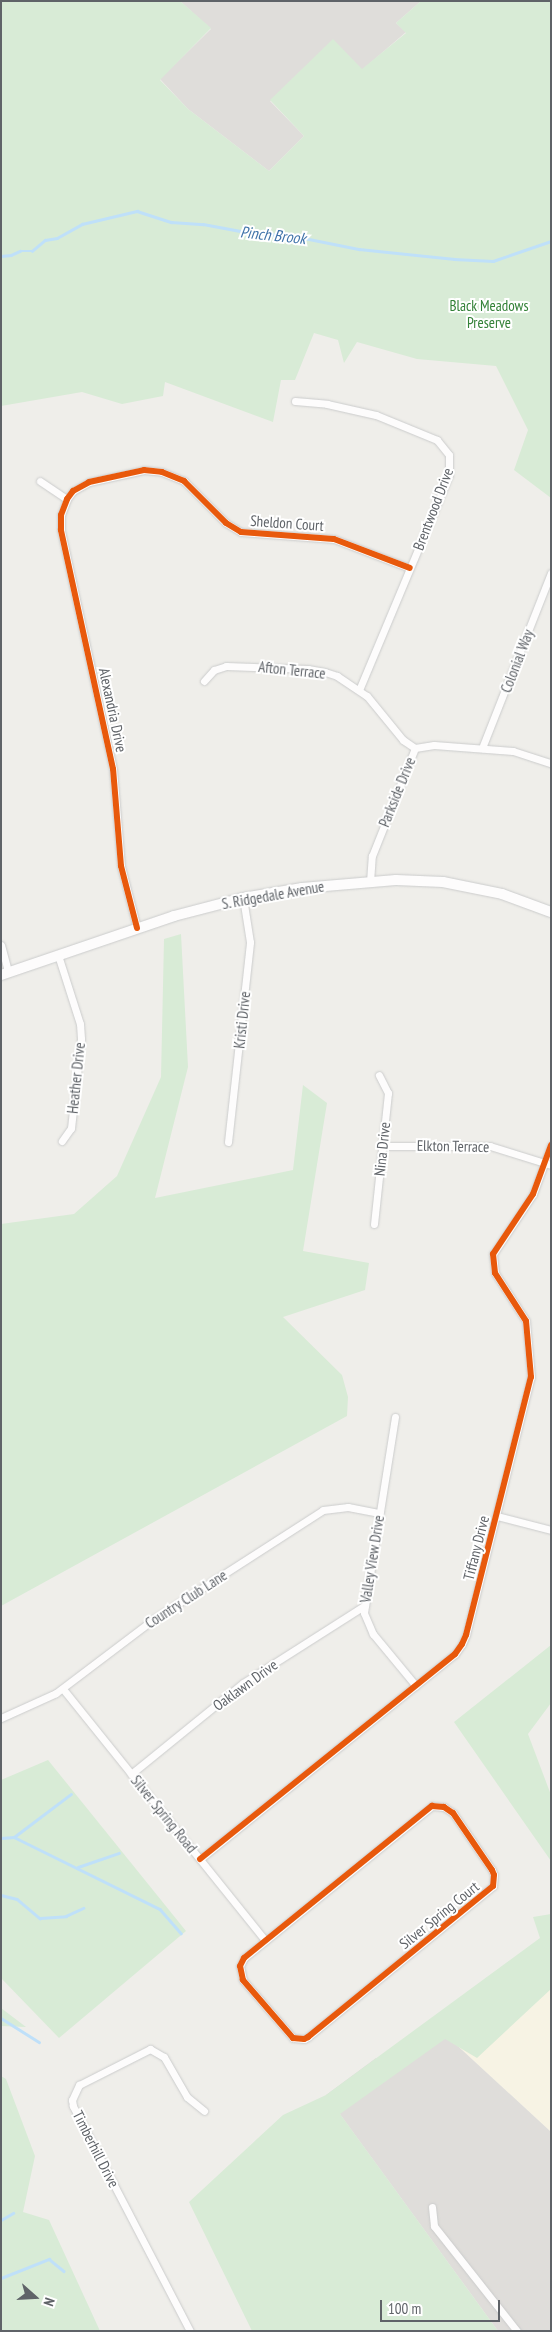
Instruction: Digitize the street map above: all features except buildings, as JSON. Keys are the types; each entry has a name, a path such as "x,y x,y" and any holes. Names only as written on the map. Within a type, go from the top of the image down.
{"main road":[{"name":"S. Ridgedale Avenue","path":"4,974 138,928 243,898 302,888 418,880 479,888 502,894 551,912"}],"street":[{"name":"Brentwood Drive","path":"295,401 327,404 376,415 437,440 446,449 451,462 449,475 359,690"},
{"name":"Sheldon Court","path":"67,499 73,491 89,482 144,470 162,472 184,481 226,523 241,532 334,539 410,568"},
{"path":"40,481 67,499"},
{"name":"Alexandria Drive","path":"67,499 61,515 61,530 112,769 121,866 138,928"},
{"name":"Colonial Way","path":"482,748 551,573"},
{"name":"Afton Terrace","path":"204,681 214,670 226,666 308,669 336,676 359,690 376,705 403,740 415,748"},
{"name":"Parkside Drive","path":"370,882 372,856 415,748 434,745 513,751 551,762"},
{"name":"Kristi Drive","path":"228,1142 250,942 243,898"},
{"path":"1,945 4,974"},
{"name":"Heather Drive","path":"58,955 80,1024 81,1039 71,1128 62,1141"},
{"name":"Nina Drive","path":"374,1224 388,1093 379,1075"},
{"name":"Tiffany Drive","path":"200,1859 455,1654 466,1635 530,1384 531,1366 526,1321 495,1273 492,1261 496,1249 533,1194 548,1164 551,1145"},
{"name":"Elkton Terrace","path":"382,1146 490,1146 548,1164"},
{"name":"Valley View Drive","path":"395,1417 364,1606 367,1622 373,1634 416,1686"},
{"name":"Country Club Lane","path":"1,1718 63,1689 154,1619 323,1510 348,1507 379,1513"},
{"path":"497,1516 551,1530"},
{"name":"Oaklawn Drive","path":"131,1774 244,1683 364,1606"},
{"name":"Silver Spring Road","path":"63,1689 265,1940"},
{"name":"Silver Spring Court","path":"432,1806 444,1807 453,1813 494,1875 490,1891 304,2039 288,2035 240,1974 242,1961 265,1940 432,1806"},
{"name":"Timberhill Drive","path":"190,2331 73,2106 72,2100 79,2085 150,2049 164,2057 187,2097 204,2111"},
{"path":"432,2208 434,2226 517,2331"}],"shaded area":[{"path":"180,1 421,1 396,23 406,32 362,70 270,101 304,136 269,171 188,109 160,79 211,29"},
{"path":"551,1937 551,2132 436,2026"},
{"path":"436,2026 551,2132 551,2331 498,2331 326,2095 376,2058 385,2068"}],"green space":[{"name":"Black Meadows Preserve","path":"1,1 180,1 211,28 160,80 188,109 269,171 304,136 270,100 333,39 362,69 406,33 396,23 421,1 551,1 551,498 514,470 528,430 496,366 417,359 357,342 344,363 338,340 314,333 295,380 281,380 273,422 165,382 163,396 122,404 82,392 1,406"},
{"path":"181,934 188,1067 155,1198 293,1170 303,1085 327,1103 303,1251 369,1263 365,1290 283,1317 342,1375 348,1397 347,1416 1,1606 1,1224 74,1214 117,1176 161,1077 164,939"},
{"path":"551,1645 551,1703 528,1734 551,1795 551,1861 454,1722"},
{"path":"48,1760 186,1931 59,2038 1,1978 1,1780"},
{"path":"551,1914 551,1989 477,2058 445,2039 340,2114 498,2331 252,2331 189,2202 283,2115 326,2095 540,1938 533,1917"},
{"path":"1,2008 26,2027 1,2026"},
{"path":"1,2076 6,2079 35,2156 23,2212 49,2220 100,2331 1,2331"}],"waterway":[{"name":"Pinch Brook","path":"1,256 11,255 20,251 32,251 45,240 57,238 82,224 137,211 171,222 203,224 267,236 279,233 359,249 454,259 493,261 551,241"},
{"path":"14,1837 71,1794"},
{"path":"1,1838 14,1837 160,1909 181,1933"},
{"path":"78,1867 119,1853"},
{"path":"1,1895 17,1899 40,1918 66,1916 83,1908"},
{"path":"1,2018 39,2042"},
{"path":"1,2220 13,2213"},
{"path":"1,2278 49,2259 64,2271"}],"cycle path":[{"path":"137,928 121,866 113,769 61,530 61,515 67,499 73,491 89,482 144,470 162,472 184,481 226,523 241,532 334,539 410,568"},
{"path":"200,1859 455,1654 462,1644 466,1635 531,1377 526,1321 495,1273 493,1254 533,1194 551,1145"},
{"path":"432,1806 444,1807 453,1813 492,1870 494,1875 493,1886 308,2037 304,2039 293,2038 243,1980 240,1966 244,1958 432,1806"}]}
